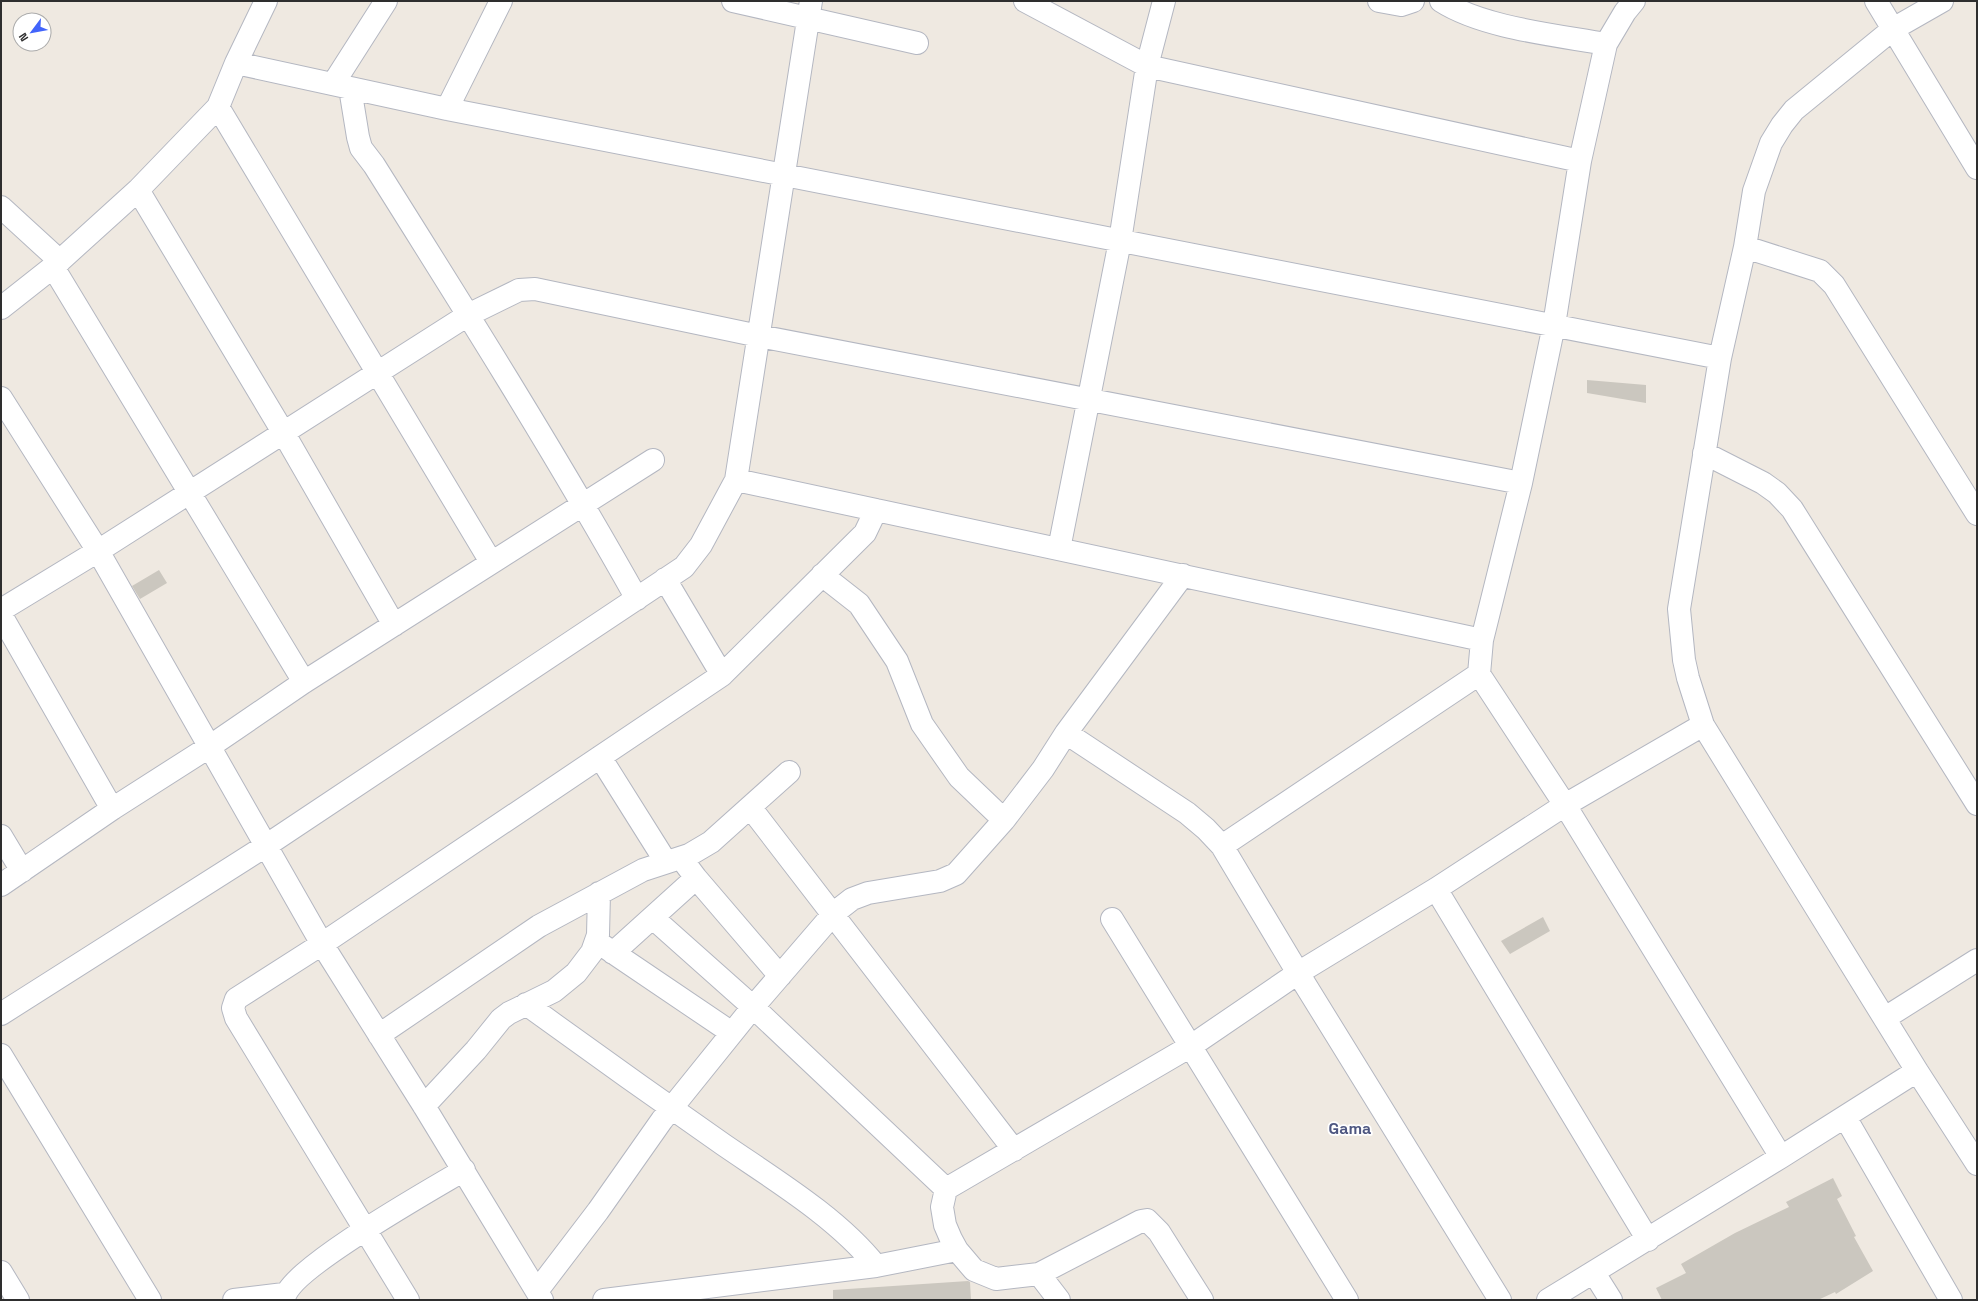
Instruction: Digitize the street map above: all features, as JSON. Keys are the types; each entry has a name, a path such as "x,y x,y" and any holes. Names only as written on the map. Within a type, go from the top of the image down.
{"street":[{"path":"3,303 57,264 138,190 218,106 236,63 266,1"},
{"path":"386,1 342,86 361,148 374,165 468,315 584,504 637,599"},
{"path":"448,109 501,1"},
{"path":"733,1 810,9 917,43"},
{"path":"1025,1 1147,66 1580,161"},
{"path":"1059,549 1120,241 1147,66 1164,1"},
{"path":"1378,1 1401,5 1413,1"},
{"path":"1441,1 1455,10 1483,19 1533,31 1606,44"},
{"path":"1634,1 1625,12 1606,44 1580,161 1554,325 1521,483 1482,640 1479,674 1565,805 1781,1157"},
{"path":"1876,1 1977,168"},
{"path":"1942,1 1893,29 1794,110 1782,125 1771,143 1754,191 1745,247 1720,358 1679,609 1684,660 1688,678 1703,725 1917,1071 1977,1164"},
{"path":"1,1014 267,845 684,567 701,545 736,480 810,9"},
{"path":"236,63 448,109 1720,358"},
{"path":"218,106 491,562"},
{"path":"138,190 283,432 394,625"},
{"path":"1,207 57,264 188,493 304,682"},
{"path":"1745,247 1820,271 1834,284 1970,487 1977,514"},
{"path":"1,610 98,551 468,315 520,290 535,289 759,336 1521,483"},
{"path":"1,398 98,551 209,747 267,845 322,944 464,1170 540,1296 598,1211 672,1108 753,1007 834,914 852,899 868,894 940,881 956,874 1004,820 1043,769 1066,733 1183,575"},
{"path":"1704,453 1763,483 1777,493 1792,510 1977,804"},
{"path":"1,885 304,682 653,460"},
{"path":"736,480 1482,640"},
{"path":"408,1300 240,1024 232,1008 236,999 322,944 722,675 865,533 876,510"},
{"path":"822,575 859,604 897,661 922,724 959,777 1004,820"},
{"path":"665,579 722,675"},
{"path":"1,615 112,810"},
{"path":"1222,846 1479,674"},
{"path":"1202,1300 1159,1232 1147,1220 1141,1221 1039,1274 996,1279 974,1270 957,1250 945,1225 942,1207 946,1189 1191,1046 1298,973 1436,889 1565,805 1703,725"},
{"path":"1066,733 1187,813 1206,829 1222,846 1298,973 1500,1300"},
{"path":"600,757 674,860 696,878 780,976"},
{"path":"379,1036 539,926 643,870 690,855 711,842 789,772"},
{"path":"750,807 834,914 1014,1150"},
{"path":"1,836 22,871"},
{"path":"424,1106 476,1050 501,1019 526,1004 554,991 576,973 592,952 605,947 653,918 696,878"},
{"path":"1436,889 1648,1240"},
{"path":"599,893 598,935 605,947 732,1033"},
{"path":"653,918 753,1007 946,1189"},
{"path":"1112,919 1347,1300"},
{"path":"1885,1018 1977,960"},
{"path":"526,1004 785,1187 838,1227 863,1249 876,1266"},
{"path":"1,1055 150,1300"},
{"path":"1548,1300 1648,1240 1917,1071"},
{"path":"1845,1117 1951,1300"},
{"path":"234,1300 284,1297 320,1261 365,1230 464,1170"},
{"path":"604,1300 876,1266 957,1250"},
{"path":"1,1272 18,1300"},
{"path":"1594,1273 1612,1300"},
{"path":"1039,1274 1053,1290 1059,1300"}],"building":[{"path":"1587,380 1646,385 1646,403 1587,393"},
{"path":"159,570 167,583 140,599 132,586"},
{"path":"1543,917 1550,931 1510,954 1501,941"},
{"path":"1833,1178 1842,1196 1837,1199 1856,1236 1854,1237 1873,1271 1836,1294 1835,1292 1818,1300 1662,1300 1656,1288 1686,1273 1681,1264 1735,1233 1789,1207 1786,1202"},
{"path":"970,1282 971,1300 833,1300 833,1290"}],"district":[{"name":"Gama","path":"1350,1128"}]}
